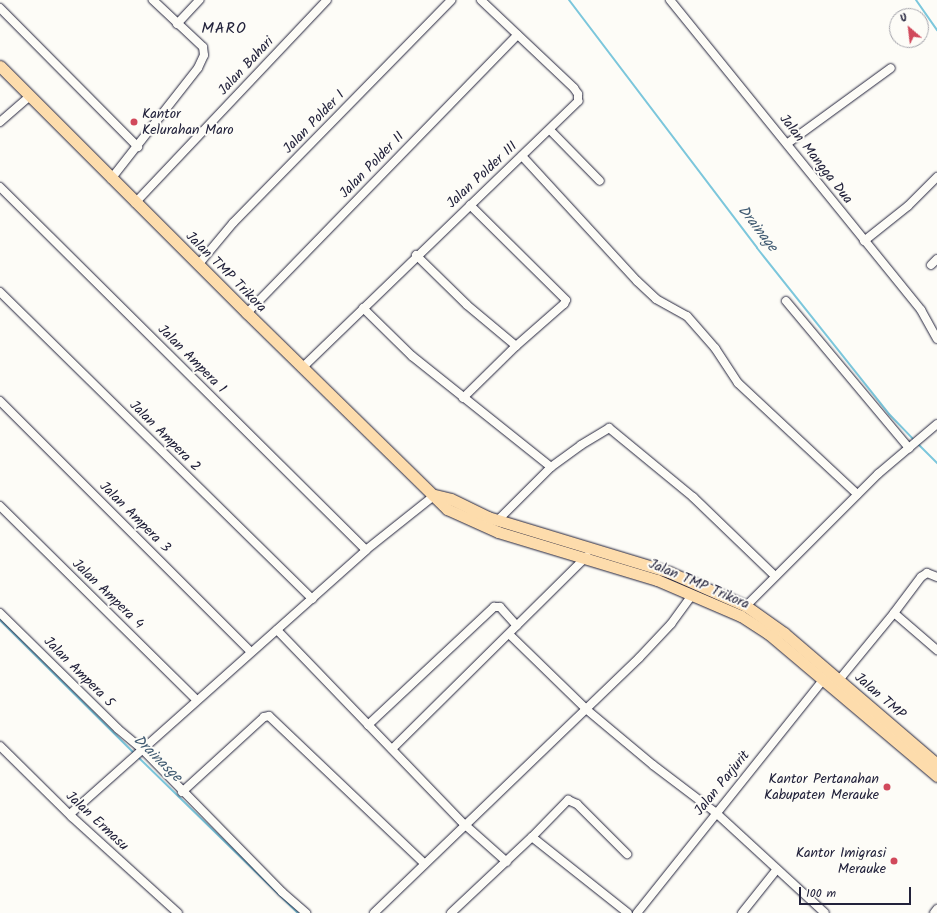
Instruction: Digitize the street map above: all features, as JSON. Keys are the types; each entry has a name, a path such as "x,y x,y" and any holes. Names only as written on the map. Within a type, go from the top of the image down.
{"highway":[{"name":"Jalan TMP Trikora","path":"0,66 135,203 410,473 435,495 447,509 474,522 657,580 741,616 769,634 826,676"},
{"name":"Jalan TMP Trikora","path":"435,495 451,499 498,520 670,572 746,606 784,633 826,676 937,776"},
{"name":"Jalan TMP","path":"826,676 839,680 937,764"}],"street":[{"path":"111,179 138,147 198,68 204,55 203,47 153,0"},
{"path":"177,24 199,0"},
{"name":"Jalan Bahari","path":"135,203 327,0"},
{"name":"Jalan Polder I","path":"198,265 233,223 451,0"},
{"name":"Jalan Polder III","path":"303,367 416,255 574,106 578,94 481,0"},
{"name":"Jalan Mangga Dua","path":"670,0 788,143 864,241 921,310 937,339"},
{"path":"0,8 138,147"},
{"name":"Jalan Polder II","path":"246,313 517,35"},
{"path":"788,143 891,68"},
{"path":"0,122 30,96"},
{"path":"550,130 600,180"},
{"path":"522,156 637,281 656,299 687,316 715,348 738,382 857,494"},
{"path":"864,241 908,206 937,177"},
{"name":"Jalan Ampera 1","path":"0,187 366,550"},
{"path":"463,398 516,346 564,304 566,300 563,294 470,205"},
{"path":"416,255 467,305 516,346"},
{"name":"Jalan Ampera 2","path":"0,292 312,599"},
{"path":"786,301 911,446"},
{"path":"363,308 412,356 551,468"},
{"name":"Jalan Ampera 3","path":"0,401 251,652"},
{"path":"746,606 857,494 937,424"},
{"path":"498,520 551,468 602,431 609,428 614,430 693,497 775,576"},
{"path":"70,814 141,748 277,630 366,550 435,495"},
{"name":"Jalan Ampera 4","path":"0,506 197,700"},
{"path":"392,749 510,635 594,549"},
{"path":"839,680 921,577 927,573 937,576"},
{"path":"374,913 464,824 586,709 654,642 692,595"},
{"path":"368,725 494,607 500,607 518,626"},
{"name":"Jalan Ampera 5","path":"0,612 118,730 141,748 182,792 306,913"},
{"path":"894,612 937,650"},
{"path":"277,630 464,824 507,862"},
{"path":"510,635 586,709 653,765 716,812 825,913"},
{"name":"Jalan Parjurit","path":"637,913 716,812 826,676"},
{"path":"182,792 264,717 269,716 424,863"},
{"name":"Jalan Ermasu","path":"0,746 70,814 178,913"},
{"path":"451,913 507,862 568,800 577,804 627,854"},
{"path":"532,837 628,913"},
{"path":"742,913 777,869"},
{"path":"934,913 937,909"}],"waterway":[{"name":"Drainage","path":"569,0 757,248 889,414 915,441"},
{"path":"916,0 937,30"},
{"name":"Drainage","path":"918,444 937,463"},
{"name":"Drainasge","path":"0,620 134,753"},
{"name":"Drainasge","path":"137,756 298,913"}],"place":[{"name":"Kantor Kelurahan Maro","path":"134,122"},
{"name":"Kantor Pertanahan Kabupaten Merauke","path":"887,787"},
{"name":"Kantor Imigrasi Merauke","path":"894,861"}],"district":[{"name":"MARO","path":"224,29"}]}
